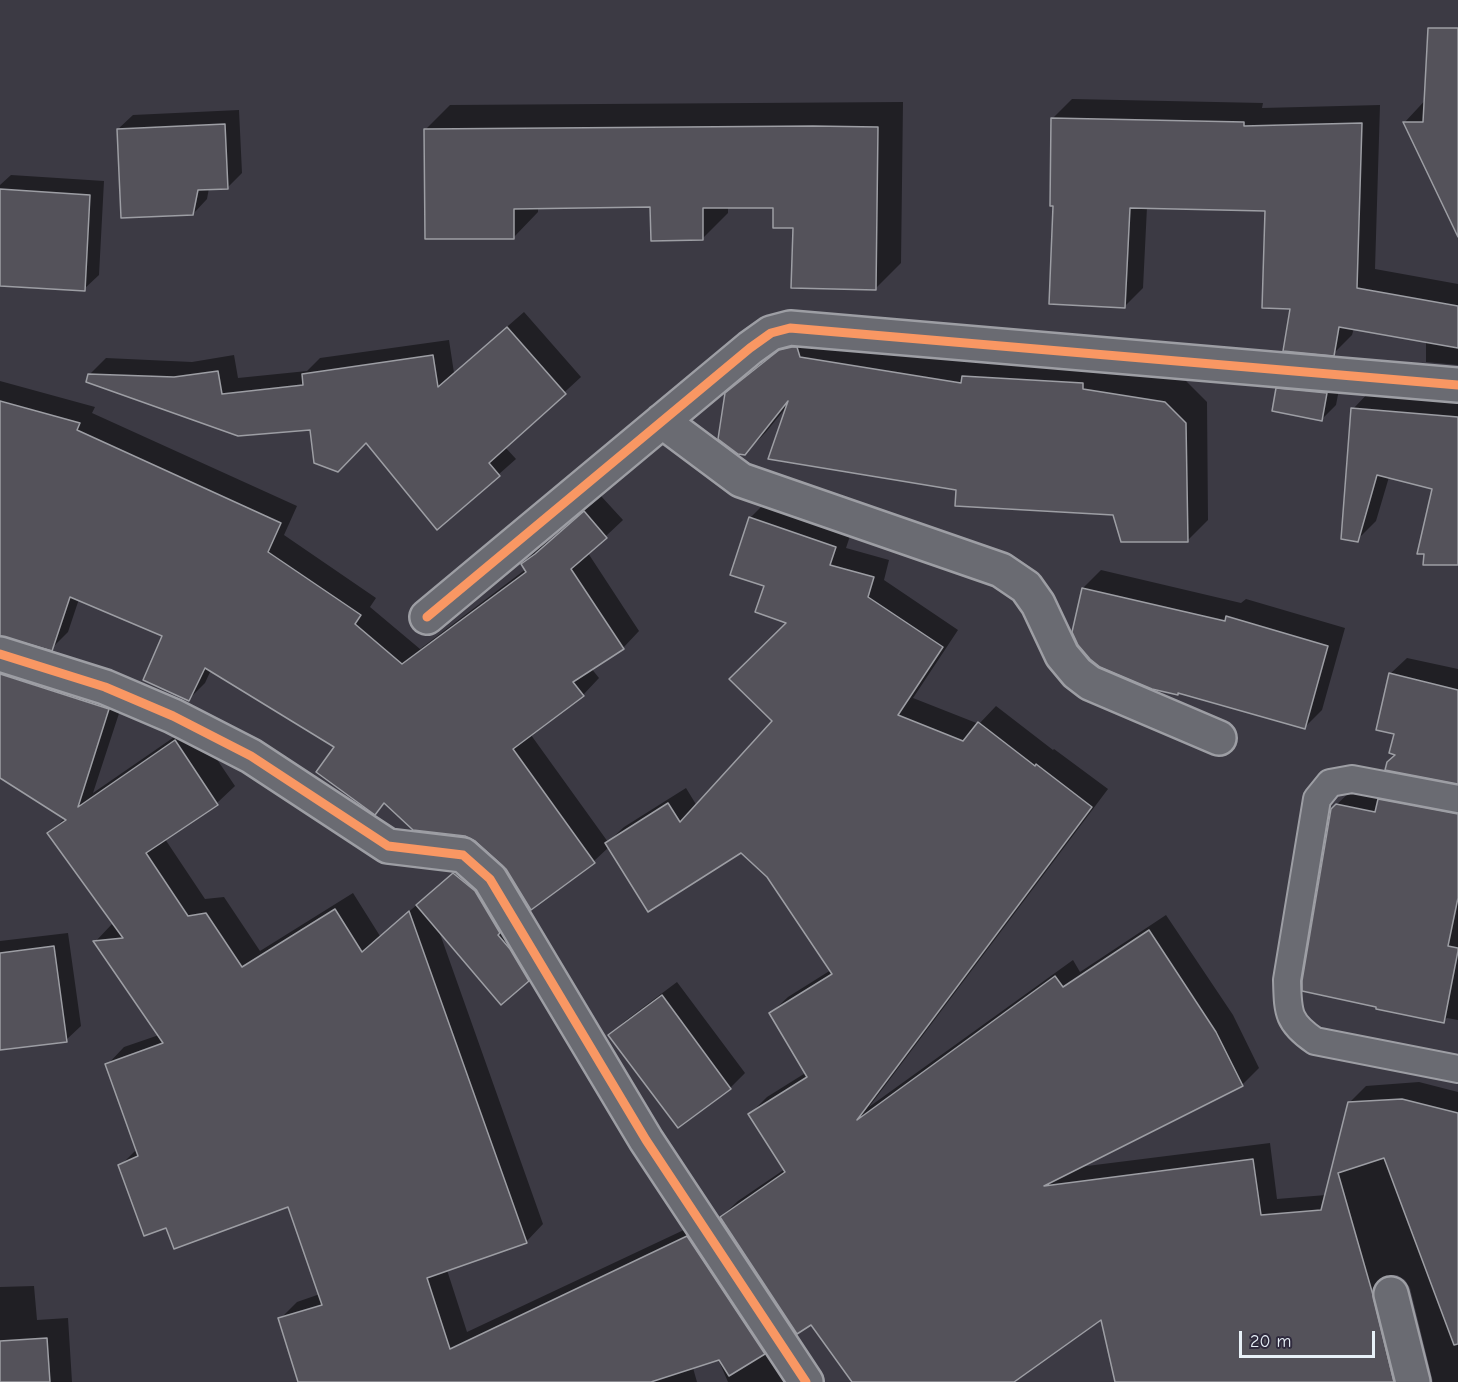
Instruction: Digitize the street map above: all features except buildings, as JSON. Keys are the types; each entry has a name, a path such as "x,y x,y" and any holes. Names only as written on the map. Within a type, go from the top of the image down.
{"street":[{"path":"427,616 750,348 771,333 790,328 1458,385"},
{"path":"662,421 741,480 1001,570 1026,587 1038,604 1062,655 1077,673 1090,683 1219,738"},
{"path":"0,654 105,687 173,716 251,756 388,846 464,855 490,879 646,1140 806,1382"},
{"path":"1391,1294 1413,1382"}],"lane":[{"path":"1458,799 1352,779 1330,783 1317,799 1287,980 1288,1008 1299,1029 1316,1041 1458,1069"}],"cycle path":[{"path":"427,617 750,348 771,333 790,328 1458,385"},
{"path":"0,654 105,687 173,716 251,756 388,846 463,855 490,879 646,1140 806,1382"}]}
